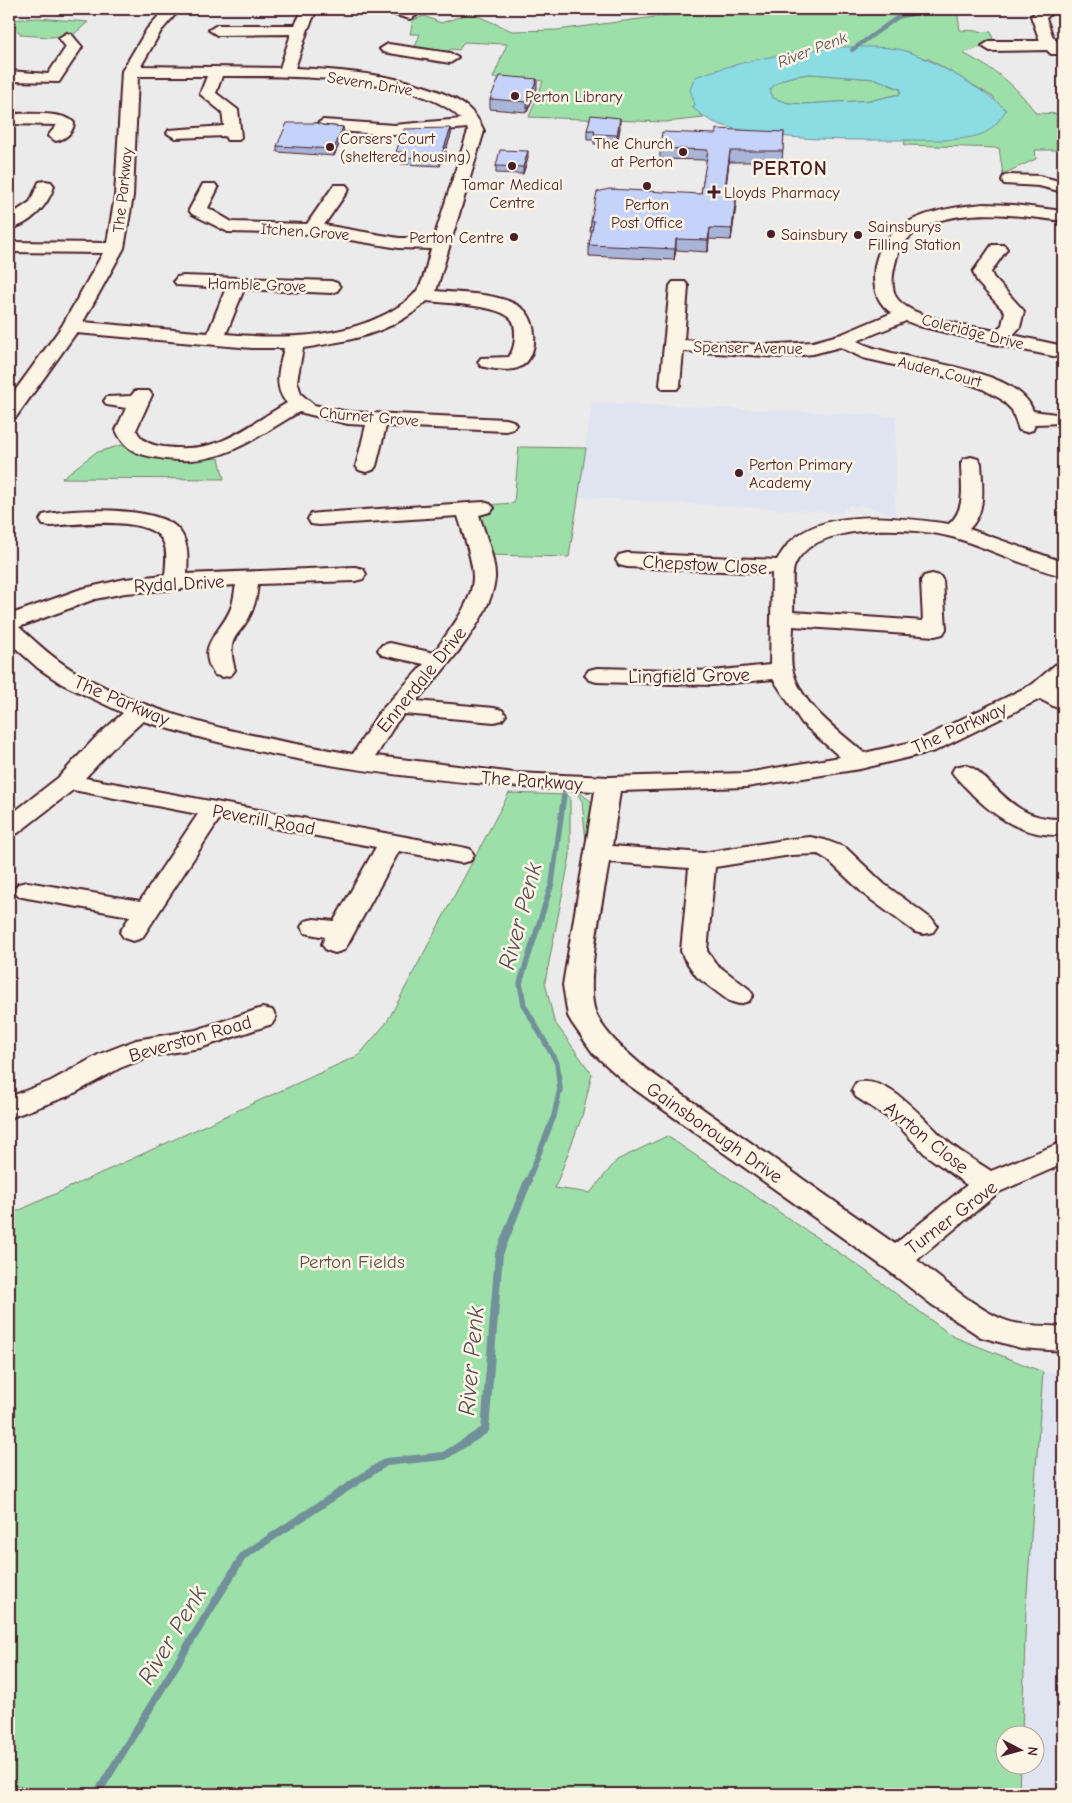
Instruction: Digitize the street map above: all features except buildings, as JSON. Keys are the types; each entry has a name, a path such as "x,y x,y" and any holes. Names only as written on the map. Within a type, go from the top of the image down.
{"street":[{"name":"The Parkway","path":"9,413 71,327 115,248 122,218 130,71 155,28 173,9"},
{"path":"286,74 300,29 310,9"},
{"path":"390,9 410,15"},
{"path":"990,46 1054,48 1038,20 1038,16 1050,9"},
{"path":"211,30 300,29"},
{"path":"9,76 53,79 74,47 67,38"},
{"path":"388,49 452,54 441,76 426,92"},
{"name":"Severn Drive","path":"130,71 286,74 362,79 426,92 459,108 472,123"},
{"path":"182,131 232,134 230,110 208,94 216,72"},
{"path":"9,119 66,122 65,129 55,138"},
{"path":"71,327 294,343 338,337 377,326 408,309 424,295 431,279 472,150 476,132 472,123 394,130 342,123 323,125"},
{"path":"1017,177 1063,187"},
{"name":"Itchen Grove","path":"209,188 198,210 228,227 314,229 399,243 441,244"},
{"path":"314,229 317,221 336,199 340,189"},
{"path":"9,224 33,210 42,201 44,191 61,196"},
{"name":"Coleridge Drive","path":"1063,216 1023,210 988,209 926,219 910,227 895,239 889,248 883,271 886,298 892,306 906,314 926,322 1063,352"},
{"path":"9,247 115,248"},
{"path":"998,249 982,272 984,279 1015,311 1011,327 998,338"},
{"name":"Hamble Grove","path":"183,280 331,287"},
{"path":"215,338 238,284"},
{"name":"Spenser Avenue","path":"676,379 674,345 679,288 698,292"},
{"path":"424,295 496,304 507,308 520,317 526,328 520,357 513,363 488,362"},
{"name":"Spenser Avenue","path":"674,345 798,350 842,340 906,314"},
{"name":"Auden Court","path":"842,340 870,354 980,380 1003,390 1020,402 1026,421 1057,419"},
{"name":"Churnet Grove","path":"294,343 287,381 292,397 308,410 327,415 378,419 506,425"},
{"path":"114,401 140,399 126,430 130,442 156,452 193,455 210,454 235,445 274,417 299,404"},
{"path":"362,460 378,419"},
{"path":"954,531 968,518 972,501 970,463"},
{"name":"Ennerdale Drive","path":"331,524 475,508 484,576 482,589 470,616 440,661 386,719 360,762"},
{"path":"51,520 120,517 148,522 159,527 169,532 175,542 176,581"},
{"path":"860,762 810,718 790,690 781,671 783,567 796,548 816,535 850,525 898,524 954,531 1063,569"},
{"name":"Chepstow Close","path":"626,558 783,567"},
{"name":"Rydal Drive","path":"9,623 101,591 176,581 248,580 355,574"},
{"path":"223,670 218,652 220,643 242,609 248,580"},
{"path":"781,618 935,629 932,581"},
{"name":"The Parkway","path":"9,630 46,663 70,679 139,712 196,730 254,744 360,762 515,780 610,784 746,780 860,762 926,746 1041,689 1063,670"},
{"path":"390,650 440,661"},
{"name":"Lingfield Grove","path":"597,675 696,678 781,671"},
{"path":"1041,689 1063,702"},
{"path":"399,706 494,715"},
{"path":"10,824 68,782 103,744 139,712"},
{"path":"980,778 1019,822 1052,829 1063,827"},
{"name":"Peverill Road","path":"68,782 461,855"},
{"name":"Gainsborough Drive","path":"610,784 577,985 582,1016 602,1046 636,1076 896,1260 942,1296 992,1328 1022,1336 1063,1339"},
{"path":"133,932 213,810"},
{"path":"314,927 338,938 391,842"},
{"path":"598,853 703,861 792,847 810,846 825,848 837,854 875,890 921,917"},
{"path":"703,861 694,951 696,960 739,995"},
{"path":"27,890 146,910"},
{"name":"Beverston Road","path":"9,1108 61,1088 110,1061 146,1047 200,1039 262,1017"},
{"name":"Ayrton Close","path":"866,1090 905,1115 941,1153 988,1184"},
{"name":"Turner Grove","path":"896,1260 988,1184 1063,1152"}],"shaded area":[{"name":"Perton Primary Academy","path":"592,402 896,416 895,515 859,505 856,507 850,505 841,513 578,497"},
{"path":"1063,1371 1063,1794 1019,1794 1020,1776 1044,1776 1044,1726 1022,1726 1026,1607 1043,1372"}],"green space":[{"path":"715,9 957,9 960,30 991,32 994,43 963,53 1004,78 1036,113 1063,114 1063,150 1035,150 1036,159 1003,174 999,148 905,145 904,140 939,139 995,98 929,59 836,47 695,105 693,107 704,118 665,122 529,117 543,81 493,78 507,44 464,42 459,50 451,49 443,54 413,52 420,34 410,34 413,20 424,16 441,23 471,13 512,31 557,30"},
{"path":"38,18 88,22 73,35 50,37 21,35 9,20"},
{"path":"810,74 876,79 901,90 900,94 873,100 804,104 788,103 773,98 770,89 778,82"},
{"path":"121,445 155,457 176,460 219,458 224,479 62,478 95,453"},
{"path":"519,447 586,448 569,557 488,555 480,513 485,505 514,503"},
{"name":"Perton Fields","path":"509,793 564,795 570,797 570,856 545,982 554,1021 592,1074 582,1116 555,1188 590,1193 617,1160 667,1136 866,1271 952,1336 1043,1372 1026,1607 1022,1726 994,1726 994,1776 1020,1776 1019,1794 45,1794 9,1783 9,1215 359,1055 387,1022"},
{"path":"580,793 592,802 593,810 586,842 582,801 578,795"}],"water":[{"path":"874,47 908,51 971,84 1006,110 998,122 991,128 984,133 972,137 947,140 867,140 817,139 743,131 713,122 692,107 695,105 690,90 695,77 747,62 818,49","holes":["810,74 876,79 901,89 900,94 873,100 804,104 788,103 773,98 770,90 778,82"]}],"waterway":[{"name":"River Penk","path":"852,50 898,17 936,9"},
{"name":"River Penk","path":"527,1183 554,1116 560,1089 557,1063 524,1005 520,983 552,883 564,795"},
{"name":"River Penk","path":"97,1794 243,1556 386,1462 444,1456 485,1430 499,1254 528,1181"}],"place":[{"name":"Perton Library","path":"515,96"},
{"name":"Corsers Court (sheltered housing)","path":"330,147"},
{"name":"The Church at Perton","path":"683,152"},
{"name":"Tamar Medical Centre","path":"512,166"},
{"name":"Perton Post Office","path":"647,186"},
{"name":"Lloyds Pharmacy","path":"714,192"},
{"name":"Sainsbury","path":"771,234"},
{"name":"Sainsburys Filling Station","path":"858,235"},
{"name":"Perton Centre","path":"514,237"},
{"name":"Perton Primary Academy","path":"739,473"}],"district":[{"name":"PERTON","path":"790,168"}]}
